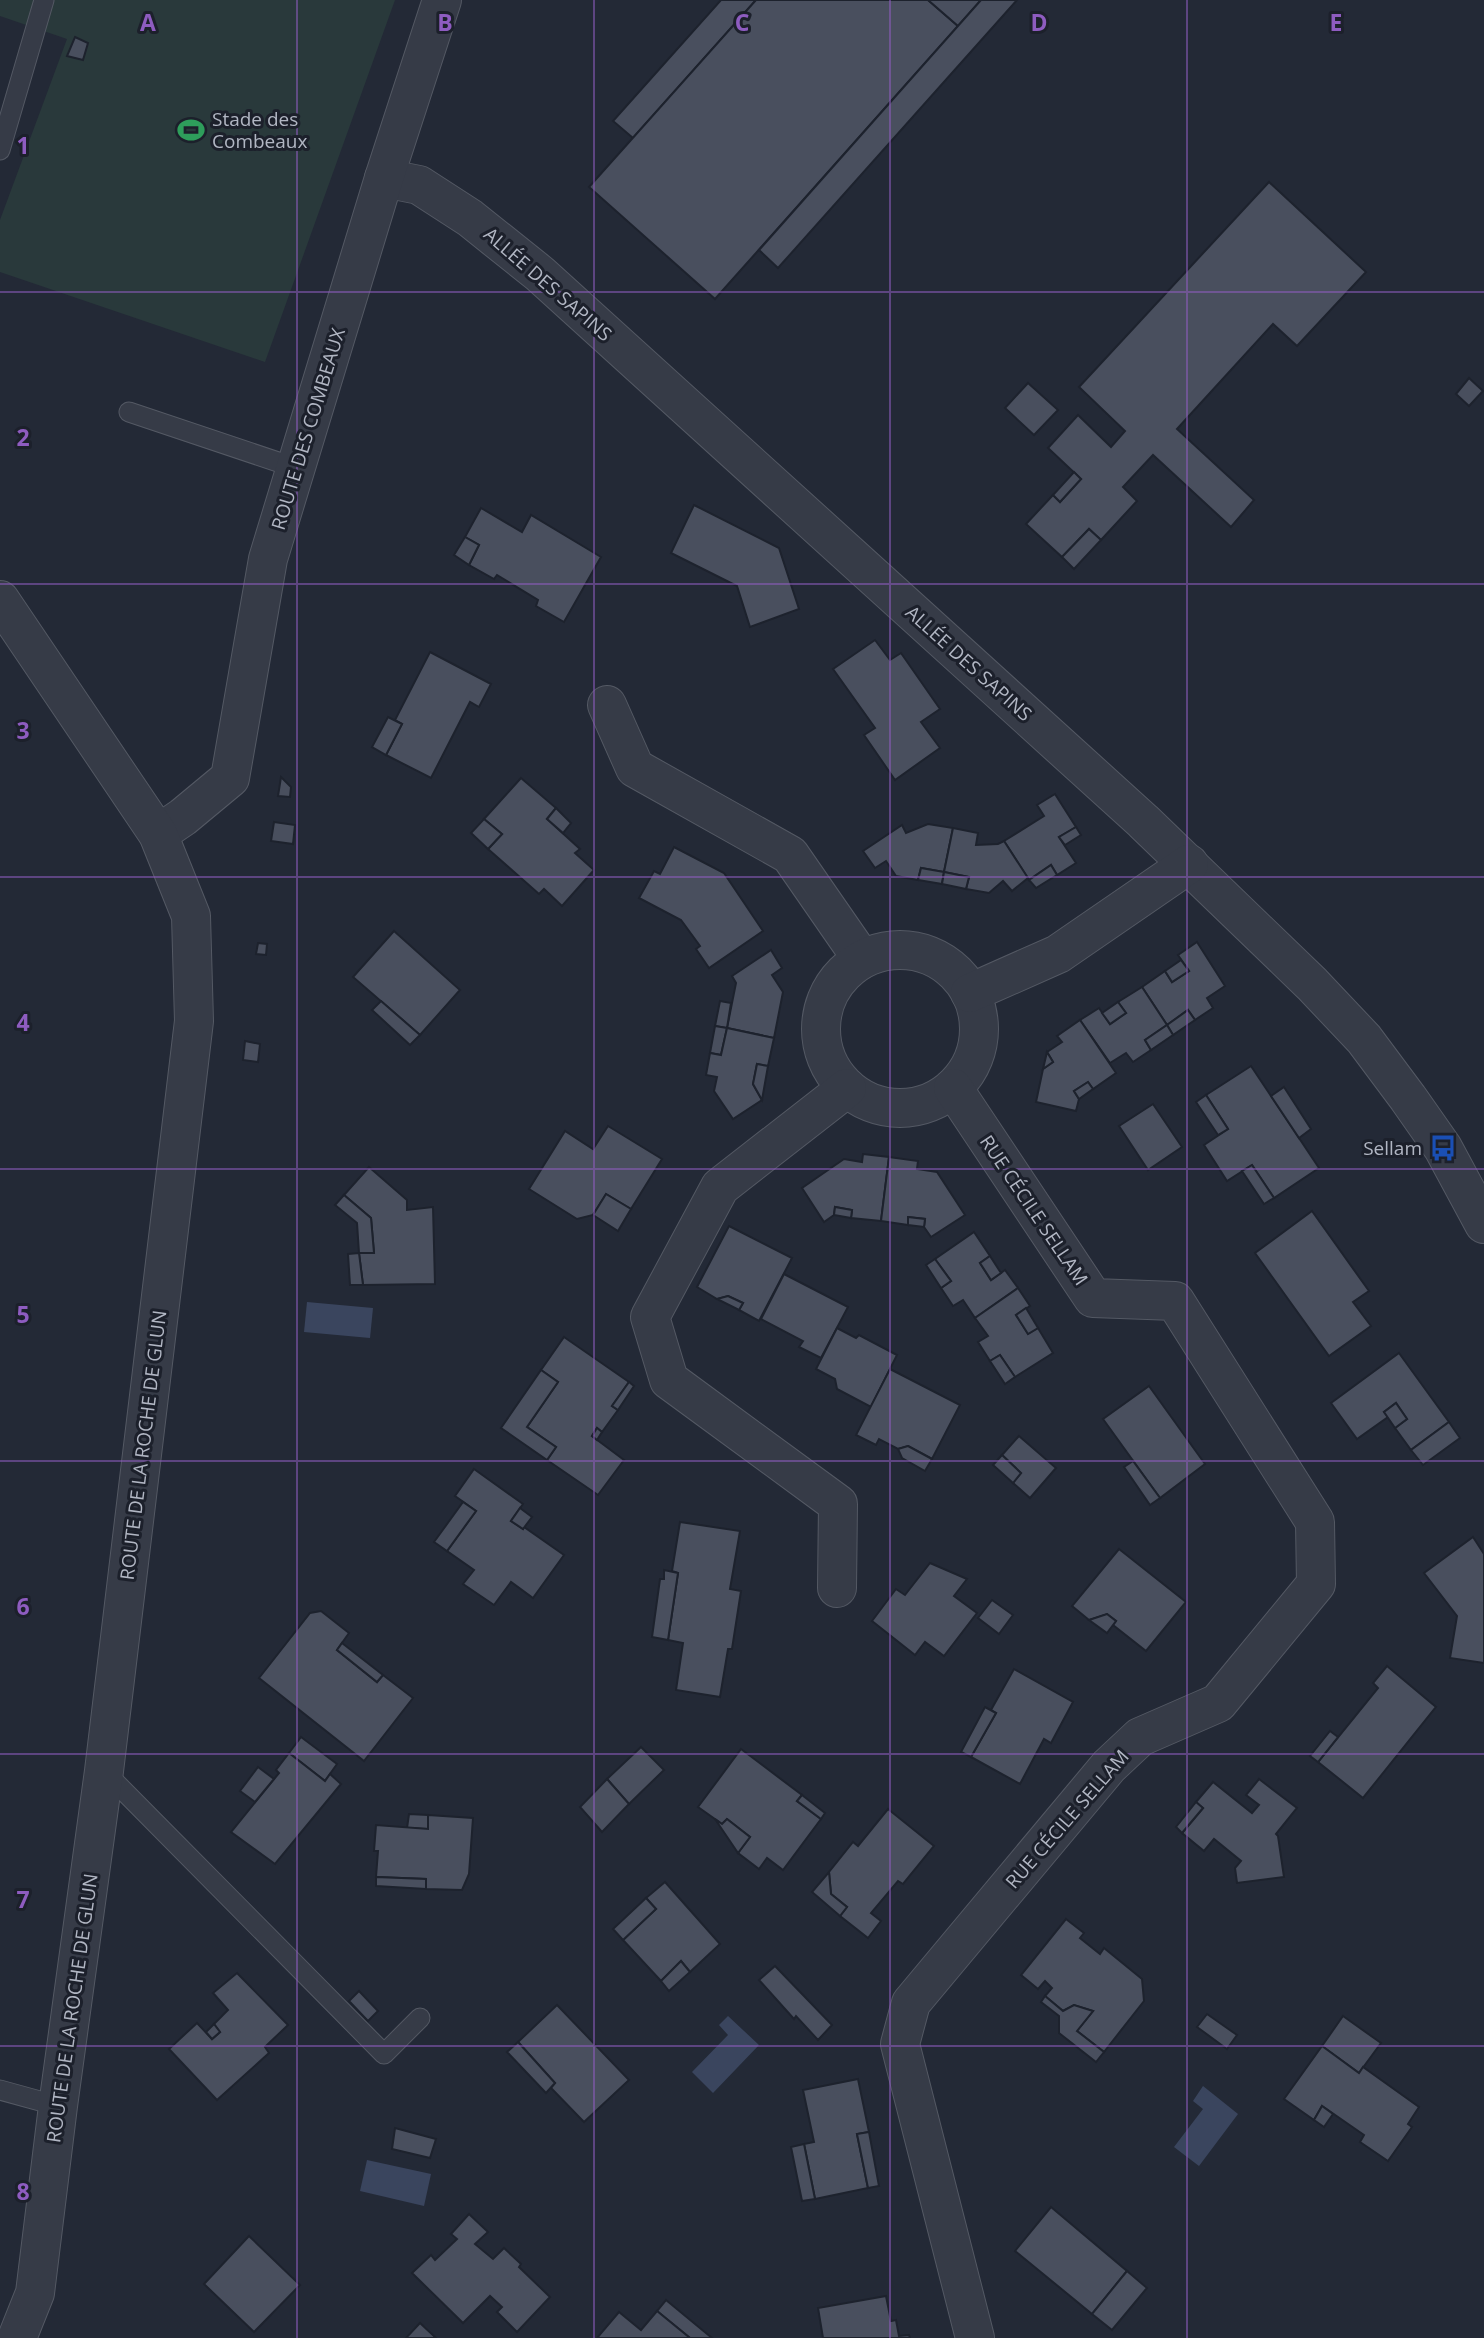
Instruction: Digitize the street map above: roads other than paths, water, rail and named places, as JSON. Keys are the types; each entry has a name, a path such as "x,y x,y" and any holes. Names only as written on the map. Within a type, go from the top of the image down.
{"street":[{"name":"ROUTE DES COMBEAUX","path":"159,834 230,778 268,559 384,178 442,0"},
{"name":"ALLÉE DES SAPINS","path":"384,178 419,185 470,218 540,274 1189,864 1312,984 1364,1039 1443,1148 1484,1224"},
{"name":"ROUTE DE LA ROCHE DE GLUN","path":"0,600 159,834 191,916 194,1021 104,1771 35,2293 17,2338"},
{"path":"607,705 635,768 790,855 862,959"},
{"path":"970,993 1059,954 1189,864"},
{"path":"886,951 923,954 935,958 955,973 970,993 978,1018 978,1043 969,1068 953,1088 934,1101 912,1107 888,1108 867,1101 848,1088 831,1069 822,1046 821,1020 828,996 842,975 862,959 886,951"},
{"path":"838,1588 838,1504 669,1380 650,1317 720,1187 848,1088"},
{"name":"RUE CÉCILE SELLAM","path":"953,1088 1093,1298 1175,1301 1315,1522 1315,1584 1218,1703 1140,1737 1108,1766 911,2003 900,2044 975,2338"}],"lane":[{"path":"0,150 44,0"},
{"path":"129,412 296,468"},
{"path":"104,1771 384,2054 420,2018"},
{"path":"0,2090 58,2106"}],"water":[{"path":"307,1302 373,1308 370,1338 304,1332"},
{"path":"728,2016 759,2045 713,2093 692,2072 728,2035 719,2025"},
{"path":"1203,2086 1238,2114 1199,2166 1174,2147 1203,2109 1193,2101"},
{"path":"367,2160 431,2174 424,2206 360,2191"}],"place":[{"name":"Stade des Combeaux","path":"191,130"},
{"name":"Sellam","path":"1443,1148"}]}
